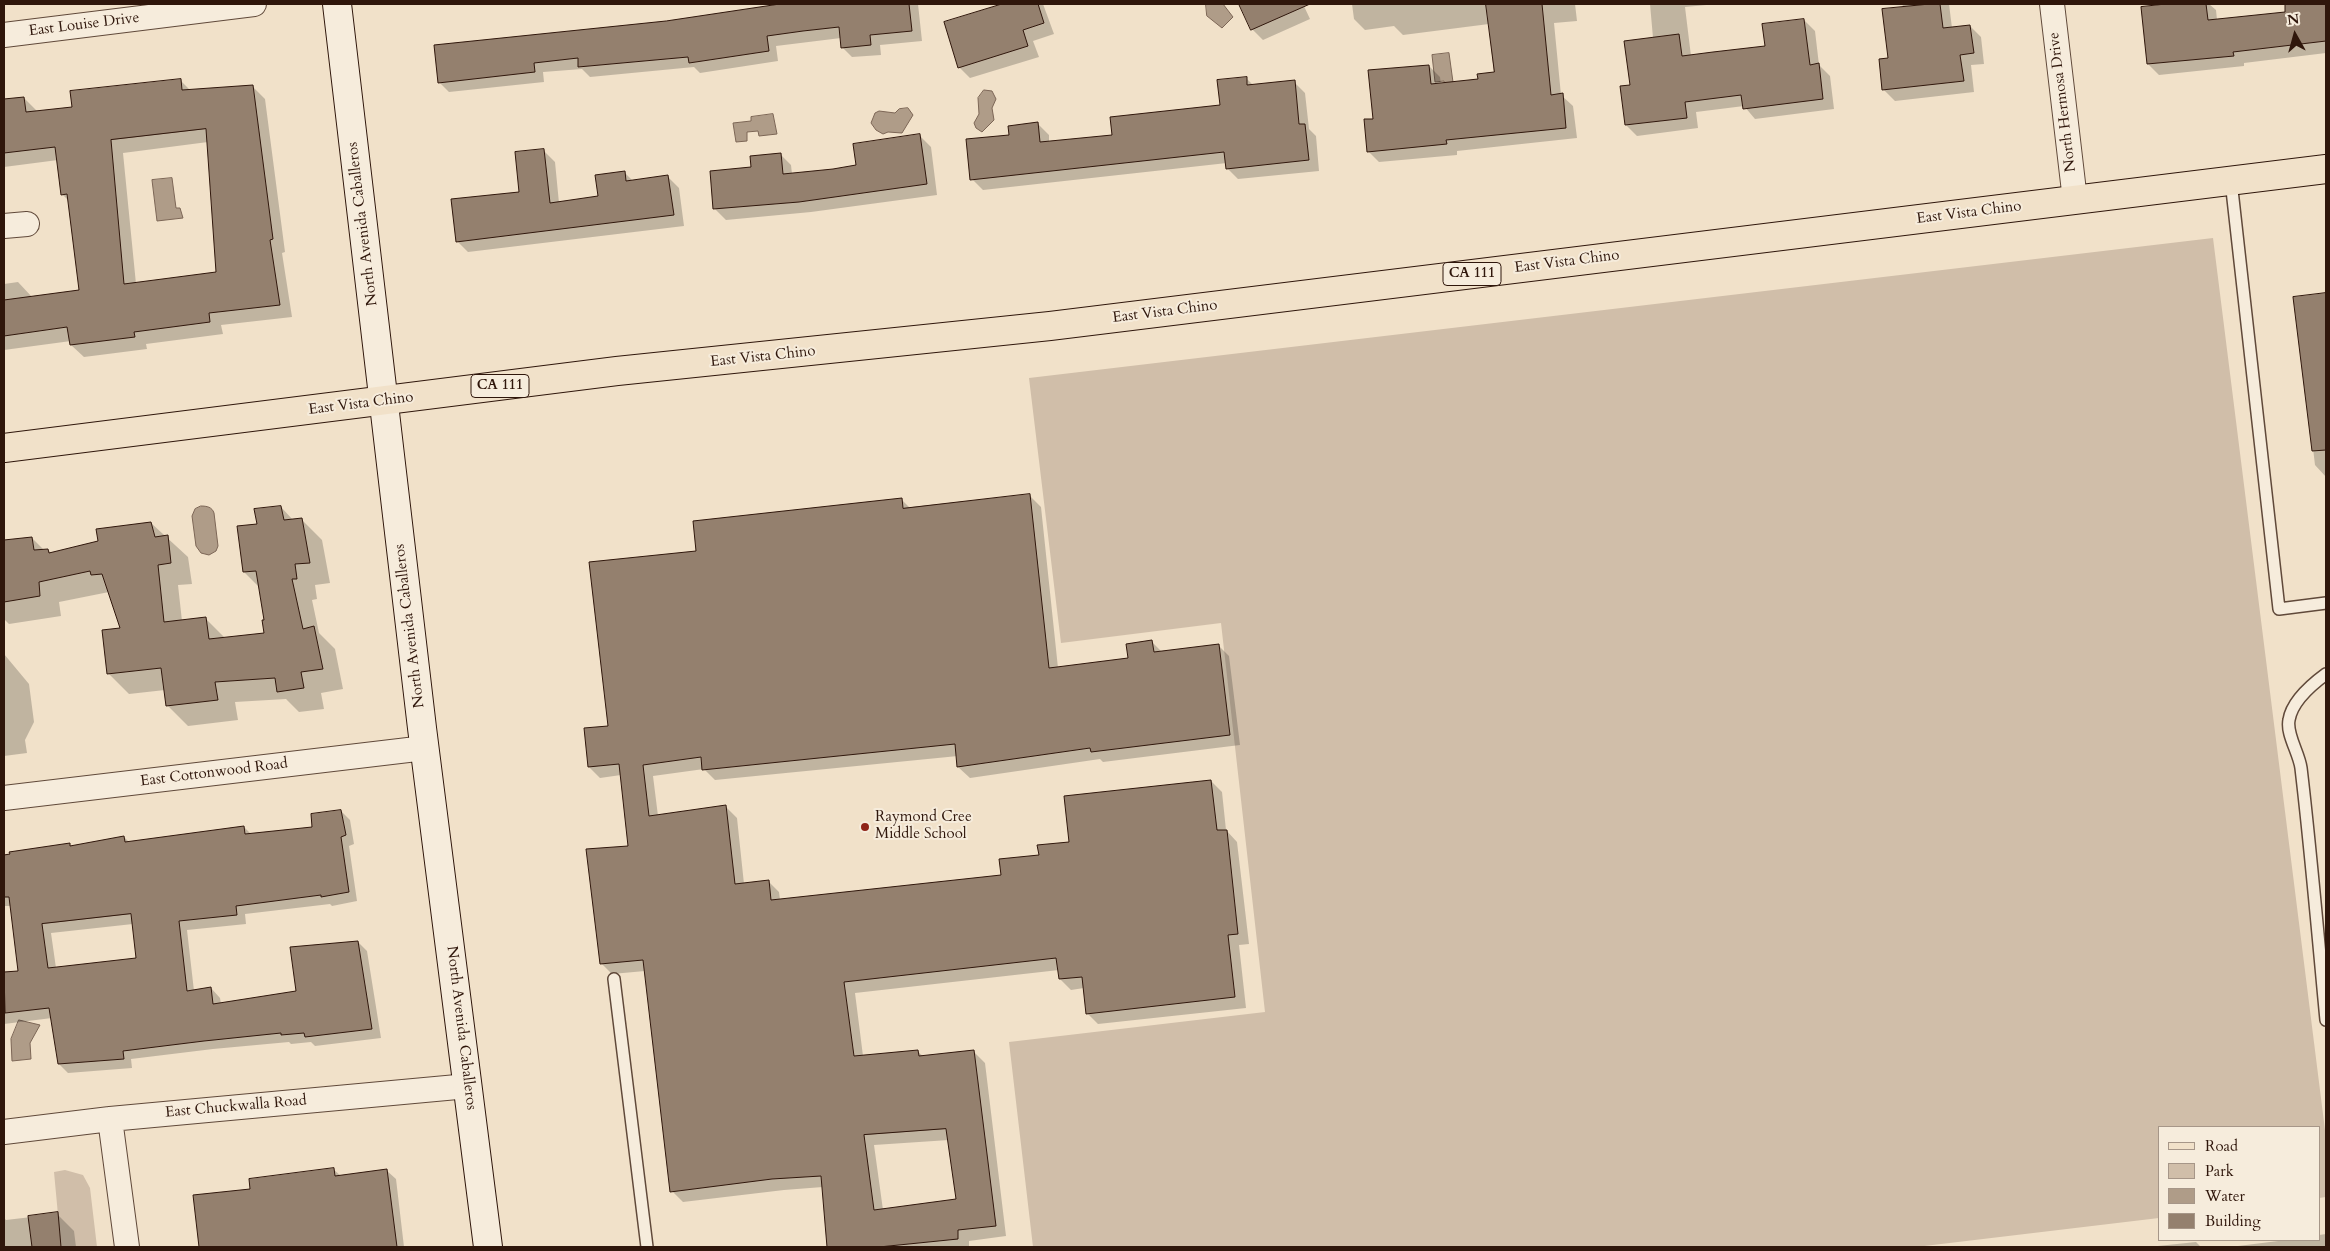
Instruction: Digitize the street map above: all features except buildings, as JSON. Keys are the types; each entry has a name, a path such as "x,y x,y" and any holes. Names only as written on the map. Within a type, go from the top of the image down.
{"main road":[{"name":"East Vista Chino","path":"4,448 617,372 1059,325 2326,169"}],"street":[{"name":"East Louise Drive","path":"4,35 254,4"},
{"name":"North Avenida Caballeros","path":"337,4 425,748 488,1247"},
{"name":"North Hermosa Drive","path":"2052,4 2075,200"},
{"name":"East Cottonwood Road","path":"4,798 425,748"},
{"name":"East Chuckwalla Road","path":"4,1132 110,1119 468,1086"},
{"path":"110,1119 127,1247"}],"lane":[{"path":"2231,180 2279,609 2326,603"},
{"path":"2326,674 2310,687 2295,704 2288,722 2300,765 2320,946 2326,1020"},
{"path":"614,979 647,1247"}],"green space":[{"path":"2213,238 2326,1138 2326,1197 2320,1198 2320,1126 2158,1126 2158,1218 1916,1247 1033,1247 1009,1042 1265,1012 1221,623 1061,643 1029,378"},
{"path":"65,1170 83,1175 90,1188 97,1247 61,1247 54,1172"}],"water":[{"path":"1206,4 1223,4 1233,17 1222,28 1207,16"},
{"path":"1449,53 1456,104 1447,105 1444,81 1435,82 1432,55"},
{"path":"984,90 992,91 996,99 992,108 994,120 982,132 976,128 974,123 979,114 978,98"},
{"path":"908,108 913,115 902,133 888,132 883,134 876,130 871,123 875,113 879,111 895,113 899,109"},
{"path":"773,114 777,134 759,136 758,131 747,132 747,141 736,142 733,123 751,121 751,117"},
{"path":"172,178 176,208 180,208 183,218 157,221 152,180"},
{"path":"201,506 209,507 214,513 218,546 216,551 209,555 201,553 196,546 192,516 195,509"},
{"path":"19,1020 40,1025 30,1043 31,1059 12,1061 11,1039"}],"place":[{"name":"Raymond Cree Middle School","path":"865,827"}]}
